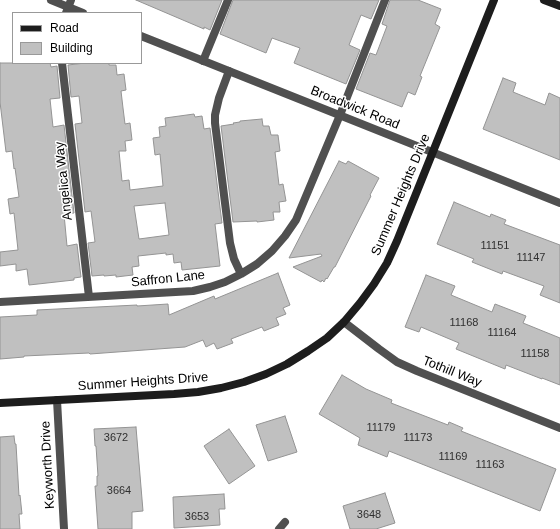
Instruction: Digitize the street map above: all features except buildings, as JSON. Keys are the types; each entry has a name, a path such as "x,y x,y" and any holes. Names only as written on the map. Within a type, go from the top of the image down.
{"street":[{"path":"51,0 80,12"},
{"path":"203,60 228,0"},
{"name":"Saffron Lane","path":"0,302 193,291 226,282 257,264 272,251 296,220 340,115 385,0"},
{"name":"Summer Heights Drive","path":"0,403 198,392 221,388 266,374 287,364 308,352 326,338 344,322 360,303 387,263 494,0"},
{"path":"544,0 560,6"},
{"name":"Broadwick Road","path":"142,36 560,203"},
{"name":"Angelica Way","path":"62,64 89,297"},
{"path":"229,71 219,98 215,115 230,243 234,258 241,274"},
{"name":"Tothill Way","path":"344,322 379,350 397,362 560,428"},
{"name":"Keyworth Drive","path":"57,400 64,529"},
{"path":"280,529 285,522"}]}
